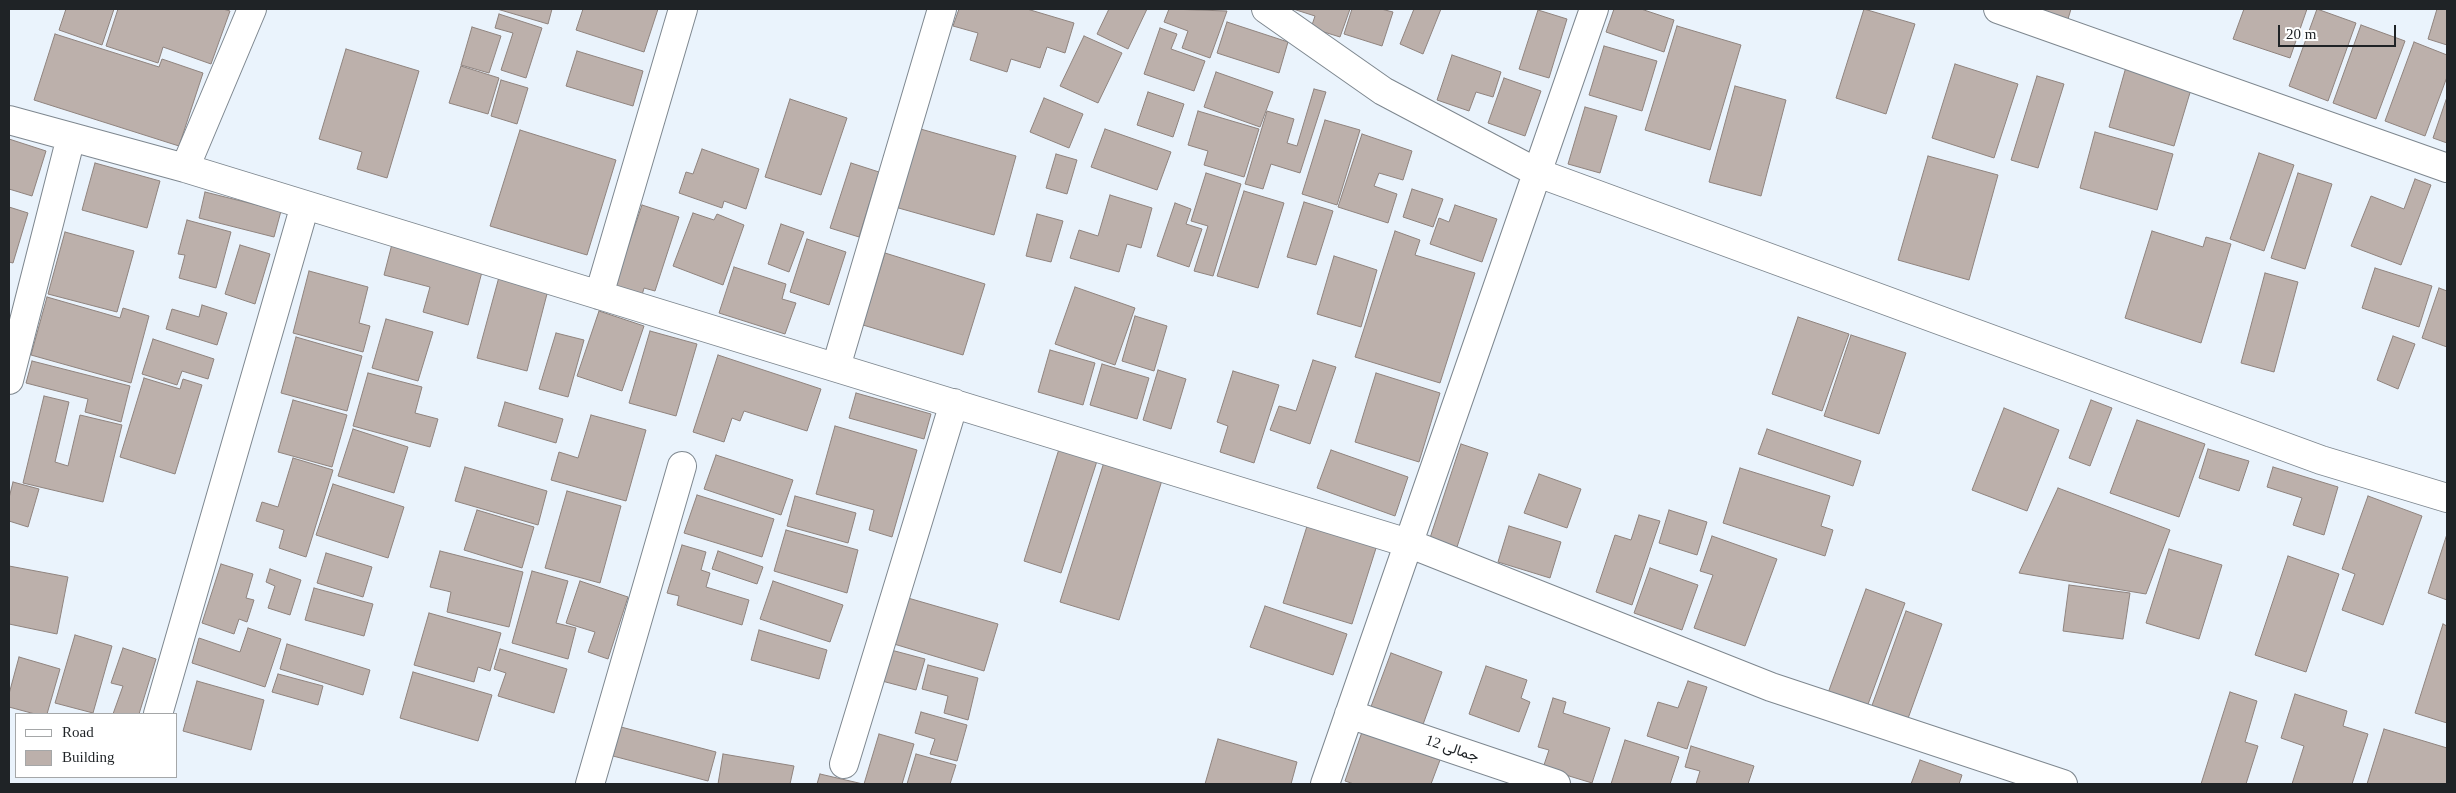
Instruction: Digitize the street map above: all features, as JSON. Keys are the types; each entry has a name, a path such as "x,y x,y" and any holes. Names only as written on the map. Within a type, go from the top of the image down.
{"street":[{"path":"185,168 252,9"},
{"path":"599,295 683,9"},
{"path":"836,367 942,9"},
{"path":"1266,9 1383,91 1538,173 2320,460 2447,498"},
{"path":"1325,784 1594,9"},
{"path":"1998,9 2447,168"},
{"path":"9,120 185,168 1408,543 1770,687 2063,784"},
{"path":"9,380 71,137"},
{"path":"158,713 305,205"},
{"path":"844,764 954,403"},
{"path":"590,784 682,466"},
{"name":"جمالی 12","path":"1349,714 1556,784"}],"building":[{"path":"66,9 114,9 102,45 59,30"},
{"path":"118,9 223,9 230,11 211,64 163,47 158,63 106,46"},
{"path":"497,9 552,9 548,24"},
{"path":"583,9 658,9 644,52 576,30"},
{"path":"959,9 1027,9 1074,23 1065,53 1047,47 1040,68 1011,59 1007,72 970,60 978,33 953,26"},
{"path":"1109,9 1147,9 1128,49 1097,34"},
{"path":"1169,9 1227,11 1210,58 1182,48 1188,31 1164,22"},
{"path":"1293,9 1350,9 1340,37 1311,28 1315,16"},
{"path":"1352,9 1381,9 1393,12 1382,46 1344,34"},
{"path":"1414,9 1441,9 1423,54 1400,44"},
{"path":"1614,9 1641,9 1674,20 1664,52 1606,32"},
{"path":"1864,9 1915,24 1886,114 1836,98"},
{"path":"2038,9 2071,9 2068,19"},
{"path":"2244,9 2307,9 2290,58 2233,39"},
{"path":"2317,9 2356,23 2328,101 2289,86"},
{"path":"2437,9 2447,9 2447,45 2428,39"},
{"path":"1538,10 1567,19 1549,78 1519,69"},
{"path":"499,14 542,28 526,78 501,70 513,33 495,28"},
{"path":"1227,22 1288,42 1279,73 1217,53"},
{"path":"2361,25 2405,41 2376,119 2333,103"},
{"path":"1677,26 1741,45 1710,150 1645,130"},
{"path":"472,27 501,36 489,73 461,65"},
{"path":"1160,28 1177,34 1171,49 1205,61 1194,91 1144,74"},
{"path":"55,34 159,67 162,59 203,73 179,146 34,100"},
{"path":"1084,36 1122,53 1098,103 1060,86"},
{"path":"2414,42 2447,55 2447,77 2425,136 2385,121"},
{"path":"1604,46 1657,61 1642,111 1589,95"},
{"path":"346,49 419,71 387,178 357,169 362,152 319,139"},
{"path":"577,51 643,71 633,106 566,86"},
{"path":"1452,55 1501,72 1493,97 1476,92 1469,111 1437,100"},
{"path":"1955,64 2018,84 1994,158 1932,138"},
{"path":"461,66 499,78 488,114 449,103"},
{"path":"2126,67 2192,86 2174,146 2109,127"},
{"path":"1216,72 1273,92 1260,127 1204,107"},
{"path":"2037,76 2064,84 2038,168 2011,160"},
{"path":"1504,78 1541,91 1525,136 1488,123"},
{"path":"501,80 528,88 517,124 491,116"},
{"path":"1735,86 1786,100 1761,196 1709,182"},
{"path":"1314,89 1326,92 1300,173 1271,164 1263,189 1245,184 1267,111 1294,119 1287,143 1297,146"},
{"path":"1148,92 1184,104 1173,137 1137,125"},
{"path":"2447,97 2447,143 2433,138"},
{"path":"1044,98 1083,114 1069,148 1030,132"},
{"path":"790,99 847,118 821,195 765,177"},
{"path":"1585,107 1617,116 1600,173 1568,164"},
{"path":"1198,111 1259,129 1244,177 1204,165 1208,151 1188,145"},
{"path":"1325,120 1360,130 1337,205 1302,194"},
{"path":"917,128 1016,156 994,235 895,207"},
{"path":"1105,129 1171,152 1157,190 1091,167"},
{"path":"520,130 616,160 587,255 490,226"},
{"path":"2095,132 2173,154 2157,210 2080,188"},
{"path":"1362,134 1412,151 1403,180 1379,173 1374,186 1397,194 1388,223 1338,207"},
{"path":"9,139 46,151 32,196 9,189"},
{"path":"702,149 759,169 746,209 724,201 722,208 679,193 686,172 693,174"},
{"path":"2259,153 2294,165 2264,251 2230,239"},
{"path":"1056,154 1077,160 1067,194 1046,188"},
{"path":"1928,156 1998,175 1969,280 1898,260"},
{"path":"95,163 160,181 147,228 82,210"},
{"path":"851,163 879,172 859,237 830,228"},
{"path":"1206,173 1241,184 1213,276 1194,271 1208,226 1191,221"},
{"path":"2298,173 2332,184 2305,269 2271,258"},
{"path":"2415,179 2431,185 2401,265 2351,246 2371,196 2404,209"},
{"path":"1412,189 1443,199 1433,227 1403,217"},
{"path":"1244,191 1284,203 1258,288 1217,276"},
{"path":"205,192 281,211 274,237 199,218"},
{"path":"1110,195 1152,208 1141,248 1127,244 1119,272 1070,258 1079,230 1098,236"},
{"path":"1304,202 1333,211 1316,265 1287,257"},
{"path":"1175,203 1191,209 1186,224 1202,229 1189,267 1157,256"},
{"path":"642,205 679,217 655,291 644,288 641,299 613,291"},
{"path":"1455,205 1497,219 1482,262 1430,244 1439,218 1449,222"},
{"path":"9,207 28,213 13,263 9,262"},
{"path":"693,213 714,220 717,214 744,225 723,285 673,266"},
{"path":"1037,214 1063,221 1051,262 1026,256"},
{"path":"187,220 231,232 216,288 179,278 185,255 178,254"},
{"path":"781,224 804,232 789,272 768,264"},
{"path":"1395,231 1420,240 1415,255 1475,273 1440,383 1355,357"},
{"path":"2152,231 2203,247 2206,237 2231,244 2201,343 2125,318"},
{"path":"65,232 134,251 117,312 48,294"},
{"path":"807,239 846,252 829,305 790,292"},
{"path":"392,244 483,268 468,325 423,312 430,287 384,275"},
{"path":"240,245 270,254 255,304 225,294"},
{"path":"885,253 985,284 963,355 863,325"},
{"path":"1334,256 1377,270 1361,327 1317,314"},
{"path":"734,267 786,284 782,299 796,303 785,334 719,313"},
{"path":"2375,268 2432,286 2419,327 2362,308"},
{"path":"309,271 368,287 359,323 370,326 363,352 293,333"},
{"path":"2265,273 2298,282 2274,372 2241,363"},
{"path":"499,277 548,290 527,371 477,358"},
{"path":"1075,287 1135,308 1115,365 1055,344"},
{"path":"2439,288 2447,291 2447,347 2422,338"},
{"path":"47,297 120,318 123,308 149,316 131,383 31,355"},
{"path":"202,305 227,313 217,345 166,329 172,309 199,317"},
{"path":"599,311 644,326 622,391 577,376"},
{"path":"1135,316 1167,326 1154,371 1122,361"},
{"path":"1798,317 1849,334 1822,411 1772,394"},
{"path":"386,319 433,332 418,381 372,368"},
{"path":"650,331 697,344 676,416 629,403"},
{"path":"556,333 584,340 568,397 539,389"},
{"path":"1851,335 1906,353 1879,434 1824,416"},
{"path":"2393,336 2415,344 2398,389 2377,380"},
{"path":"296,337 362,356 347,411 281,393"},
{"path":"153,339 214,359 208,379 182,371 177,385 142,374"},
{"path":"1050,350 1095,363 1083,405 1038,392"},
{"path":"718,355 821,389 807,431 744,411 740,421 732,418 724,442 693,432"},
{"path":"1313,360 1336,367 1310,444 1270,430 1279,406 1296,411"},
{"path":"32,361 130,386 121,422 85,412 88,399 26,383"},
{"path":"1102,364 1149,378 1137,419 1090,405"},
{"path":"1158,370 1186,379 1171,429 1143,420"},
{"path":"1233,371 1279,385 1254,463 1220,452 1228,426 1217,422"},
{"path":"368,373 422,387 415,413 438,419 430,447 353,426"},
{"path":"1376,373 1440,393 1419,462 1355,442"},
{"path":"144,378 180,389 183,379 202,385 175,474 120,457"},
{"path":"856,393 931,414 924,439 849,418"},
{"path":"44,396 69,402 55,462 68,466 80,415 122,425 103,502 23,483"},
{"path":"293,400 347,415 332,467 278,452"},
{"path":"2091,400 2112,408 2090,466 2069,458"},
{"path":"505,402 563,419 556,443 498,426"},
{"path":"2004,408 2059,430 2027,511 1972,490"},
{"path":"591,415 646,430 626,501 551,480 559,452 578,458"},
{"path":"2137,420 2205,444 2179,517 2110,493"},
{"path":"835,426 917,450 892,537 869,530 874,510 816,494"},
{"path":"353,429 408,447 394,493 338,476"},
{"path":"1767,429 1861,461 1853,486 1758,454"},
{"path":"1461,444 1488,453 1457,547 1430,538"},
{"path":"1059,449 1097,461 1061,573 1024,561"},
{"path":"2208,449 2249,461 2239,491 2199,478"},
{"path":"1331,450 1408,477 1395,516 1317,488"},
{"path":"716,455 793,480 781,515 704,489"},
{"path":"293,458 333,470 306,557 279,548 284,530 256,521 262,502 278,507"},
{"path":"1105,459 1163,477 1119,620 1060,602"},
{"path":"465,467 547,491 538,525 455,501"},
{"path":"2273,467 2338,487 2324,535 2293,525 2302,498 2267,487"},
{"path":"1740,468 1830,496 1821,526 1833,530 1825,556 1723,523"},
{"path":"1539,474 1581,489 1567,528 1524,513"},
{"path":"13,482 39,489 28,527 9,521 9,498"},
{"path":"333,484 404,507 388,558 316,535"},
{"path":"2058,488 2170,530 2146,594 2019,573"},
{"path":"567,491 621,506 600,583 545,568"},
{"path":"697,495 774,519 762,557 684,533"},
{"path":"795,496 856,513 848,543 787,526"},
{"path":"2368,496 2422,516 2383,625 2342,610 2355,574 2342,569"},
{"path":"477,510 534,527 522,568 464,550"},
{"path":"1669,510 1707,522 1697,555 1659,543"},
{"path":"1639,515 1660,521 1632,605 1596,592 1615,535 1631,540"},
{"path":"1308,523 1377,545 1352,624 1283,603"},
{"path":"1509,526 1561,542 1550,578 1498,562"},
{"path":"786,530 858,550 847,593 774,571"},
{"path":"2447,534 2447,600 2428,593"},
{"path":"1712,536 1777,559 1745,646 1694,628 1713,575 1700,571"},
{"path":"682,545 706,552 701,570 710,573 706,587 749,600 742,625 677,605 679,596 667,593"},
{"path":"2169,549 2222,565 2199,639 2146,623"},
{"path":"440,551 523,572 509,627 447,612 451,592 430,587"},
{"path":"718,551 763,567 757,584 712,569"},
{"path":"326,553 372,567 363,597 317,583"},
{"path":"2288,556 2339,574 2306,672 2255,655"},
{"path":"221,564 253,574 246,598 254,600 247,622 239,619 234,634 202,623"},
{"path":"9,566 68,577 57,634 9,624"},
{"path":"1650,568 1698,585 1682,630 1634,613"},
{"path":"270,569 301,580 290,615 268,608 275,586 266,582"},
{"path":"532,571 568,581 556,623 576,628 568,659 512,643"},
{"path":"580,581 628,597 608,659 588,652 595,632 566,623"},
{"path":"773,581 843,605 830,642 760,619"},
{"path":"2069,585 2130,593 2123,639 2063,631"},
{"path":"314,588 373,604 364,636 305,620"},
{"path":"1866,589 1905,603 1867,707 1828,693"},
{"path":"908,598 998,624 984,671 894,644"},
{"path":"1265,606 1347,634 1333,675 1250,647"},
{"path":"1906,611 1942,624 1906,724 1870,711"},
{"path":"429,613 501,633 490,671 478,667 474,682 414,665"},
{"path":"2443,624 2447,626 2447,723 2415,713"},
{"path":"248,628 281,639 265,687 192,663 199,638 240,652"},
{"path":"759,630 827,650 819,679 751,660"},
{"path":"75,635 112,646 93,713 55,703"},
{"path":"287,644 370,670 363,695 280,669"},
{"path":"123,648 156,659 139,713 113,713 123,686 111,683"},
{"path":"500,649 567,669 554,713 498,696 506,673 494,669"},
{"path":"891,650 925,659 916,690 882,681"},
{"path":"1391,653 1442,672 1421,730 1369,712"},
{"path":"19,657 60,669 47,713 31,713 9,707 9,694"},
{"path":"928,665 978,678 968,720 944,713 948,696 922,689"},
{"path":"1486,666 1527,680 1521,698 1530,702 1519,732 1469,714"},
{"path":"413,672 492,695 478,741 400,718"},
{"path":"278,674 323,686 318,705 272,692"},
{"path":"197,681 264,700 251,750 183,731"},
{"path":"1688,681 1707,687 1687,749 1647,736 1658,702 1678,708"},
{"path":"2230,692 2257,701 2245,742 2258,746 2246,784 2201,784"},
{"path":"2295,694 2347,711 2343,726 2368,734 2352,784 2292,784 2304,746 2281,738"},
{"path":"1553,698 1566,702 1563,713 1610,728 1592,783 1543,768 1549,750 1538,747"},
{"path":"921,712 967,725 957,761 930,754 935,739 915,733"},
{"path":"621,727 716,752 708,781 613,756"},
{"path":"2384,729 2447,748 2447,784 2367,784"},
{"path":"1362,732 1440,760 1431,784 1354,784 1345,781"},
{"path":"879,734 914,744 902,784 864,784"},
{"path":"1218,739 1297,762 1291,784 1205,784"},
{"path":"1625,740 1679,757 1670,784 1611,784"},
{"path":"1691,746 1754,766 1748,784 1696,784 1700,771 1685,767"},
{"path":"723,754 794,766 790,784 718,784"},
{"path":"916,754 956,765 950,784 907,784"},
{"path":"1920,760 1962,775 1959,784 1911,784"},
{"path":"820,774 863,784 817,784"}]}
